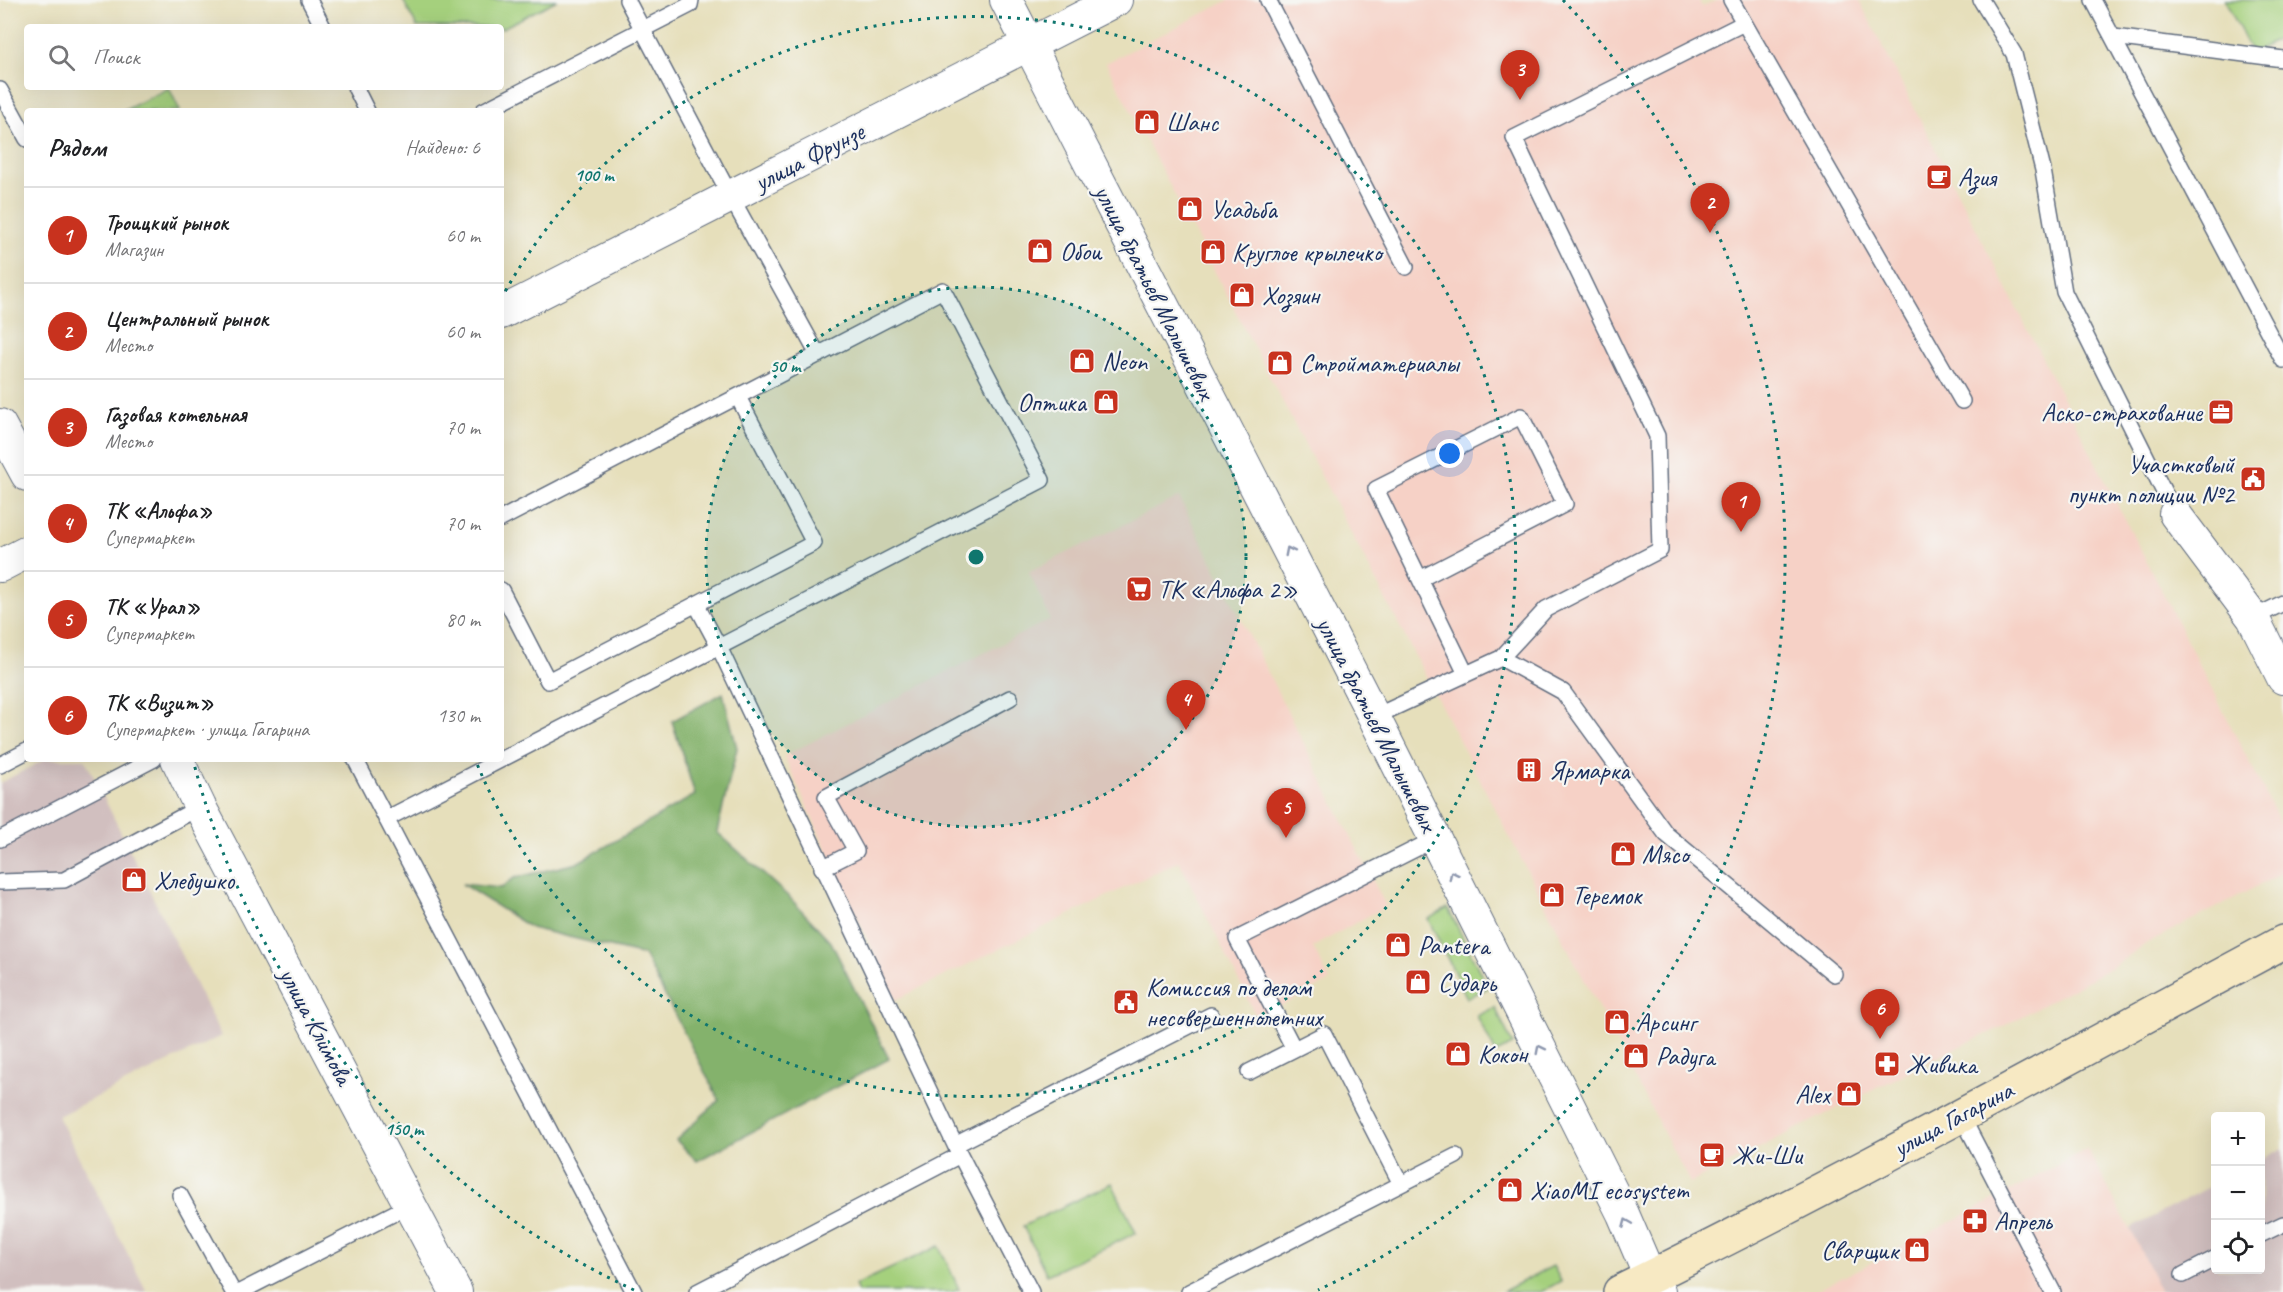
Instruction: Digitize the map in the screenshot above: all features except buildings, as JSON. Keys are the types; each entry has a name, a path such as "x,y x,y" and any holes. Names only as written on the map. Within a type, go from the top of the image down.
{"main road":[{"name":"улица Гагарина","path":"1620,1292 1655,1285 1961,1115 2283,942"}],"street":[{"name":"улица братьев Малышевых","path":"1006,0 1027,45 1374,717 1623,1214 1655,1285"},
{"name":"улица Фрунзе","path":"504,311 1116,0"},
{"path":"0,425 24,469"},
{"path":"2175,514 2253,618 2283,678"},
{"path":"0,566 24,554"},
{"name":"улица Климова","path":"178,762 456,1292"}],"lane":[{"path":"309,0 321,24"},
{"path":"627,0 818,355"},
{"path":"489,108 690,5 690,0"},
{"path":"1268,0 1406,267"},
{"path":"1731,0 1962,401"},
{"path":"1981,0 2014,54 2043,170 2064,292 2175,514"},
{"path":"2094,0 2283,360"},
{"path":"1374,717 1502,658 1546,609 1660,550 1657,436 1514,138 1744,23"},
{"path":"2114,37 2282,62"},
{"path":"0,90 24,134"},
{"path":"356,90 366,108"},
{"path":"504,517 943,291 1042,480 504,758"},
{"path":"504,596 548,681 814,543 738,397"},
{"path":"1420,579 1565,504 1521,416 1376,489 1466,674"},
{"path":"2253,618 2283,603"},
{"path":"696,604 719,647 957,1150 1031,1292"},
{"path":"1502,658 1563,692 1666,834 1834,974"},
{"path":"822,868 856,851 826,797 1010,698"},
{"path":"0,765 24,753"},
{"path":"0,839 148,762"},
{"path":"357,762 634,1292"},
{"path":"386,819 496,762"},
{"path":"0,882 64,880 200,807"},
{"path":"1294,1049 1237,939 1435,839"},
{"path":"697,1292 1211,1015"},
{"path":"1249,1072 1324,1034 1401,1184"},
{"path":"1961,1115 2053,1292"},
{"path":"1189,1292 1456,1156"},
{"path":"180,1195 233,1292"},
{"path":"240,1292 410,1205"},
{"path":"2265,1233 2283,1224"},
{"path":"2183,1275 2211,1261"}],"shaded area":[{"path":"1229,0 1699,0 1702,7 1718,0 1859,0 2283,828 2283,873 2147,943 2114,966 2002,1027 1690,1183 1106,63"},
{"path":"1179,497 1386,906 1313,947 1330,981 1257,1018 1179,861 895,1000 784,756 1050,619 1029,572"},
{"path":"40,762 86,762 221,1036 58,1116 147,1292 0,1292 0,783"},
{"path":"2283,1148 2283,1292 2161,1292 2130,1229 2211,1186 2211,1274 2265,1274 2265,1158"},
{"path":"2087,1149 2151,1268 2161,1292 1814,1292 1982,1206"}],"green space":[{"path":"403,0 557,0 504,27 504,24 415,24"},
{"path":"2225,0 2283,0 2283,37 2252,53"},
{"path":"165,90 170,90 179,108 129,108"},
{"path":"723,693 737,748 717,832 790,898 831,942 889,1059 697,1161 676,1140 719,1100 644,955 531,928 462,884 501,888 514,878 577,863 695,795 672,721"},
{"path":"1448,908 1488,988 1467,998 1428,919"},
{"path":"1495,1007 1513,1045 1496,1053 1477,1016"},
{"path":"1112,1183 1136,1233 1047,1275 1023,1226"},
{"path":"939,1246 959,1289 952,1292 858,1292 855,1285"},
{"path":"1553,1266 1561,1281 1541,1292 1502,1292"}],"place":[{"name":"Газовая котельная","path":"1520,100"},
{"name":"Шанс","path":"1147,122"},
{"name":"Азия","path":"1939,177"},
{"name":"Усадьба","path":"1190,209"},
{"name":"Центральный рынок","path":"1710,233"},
{"name":"Обои","path":"1040,251"},
{"name":"Круглое крылечко","path":"1213,252"},
{"name":"Хозяин","path":"1242,295"},
{"name":"Neon","path":"1082,361"},
{"name":"Стройматериалы","path":"1280,363"},
{"name":"Оптика","path":"1106,402"},
{"name":"Аско-страхование","path":"2221,412"},
{"name":"Участковый пункт полиции №2","path":"2253,479"},
{"name":"Троицкий рынок","path":"1741,532"},
{"name":"ТК «Альфа 2»","path":"1139,589"},
{"name":"ТК «Альфа»","path":"1186,730"},
{"name":"Ярмарка","path":"1529,770"},
{"name":"ТК «Урал»","path":"1286,838"},
{"name":"Мясо","path":"1623,854"},
{"name":"Хлебушко","path":"134,880"},
{"name":"Теремок","path":"1552,895"},
{"name":"Pantera","path":"1398,945"},
{"name":"Сударь","path":"1418,982"},
{"name":"Комиссия по делам несовершеннолетних","path":"1126,1002"},
{"name":"Арсинг","path":"1617,1022"},
{"name":"ТК «Визит»","path":"1880,1039"},
{"name":"Кокон","path":"1458,1054"},
{"name":"Радуга","path":"1636,1056"},
{"name":"Живика","path":"1887,1064"},
{"name":"Alex","path":"1849,1094"},
{"name":"Жи-Ши","path":"1712,1155"},
{"name":"XiaoMI ecosystem","path":"1510,1190"},
{"name":"Апрель","path":"1975,1221"},
{"name":"Сварщик","path":"1917,1250"}]}
